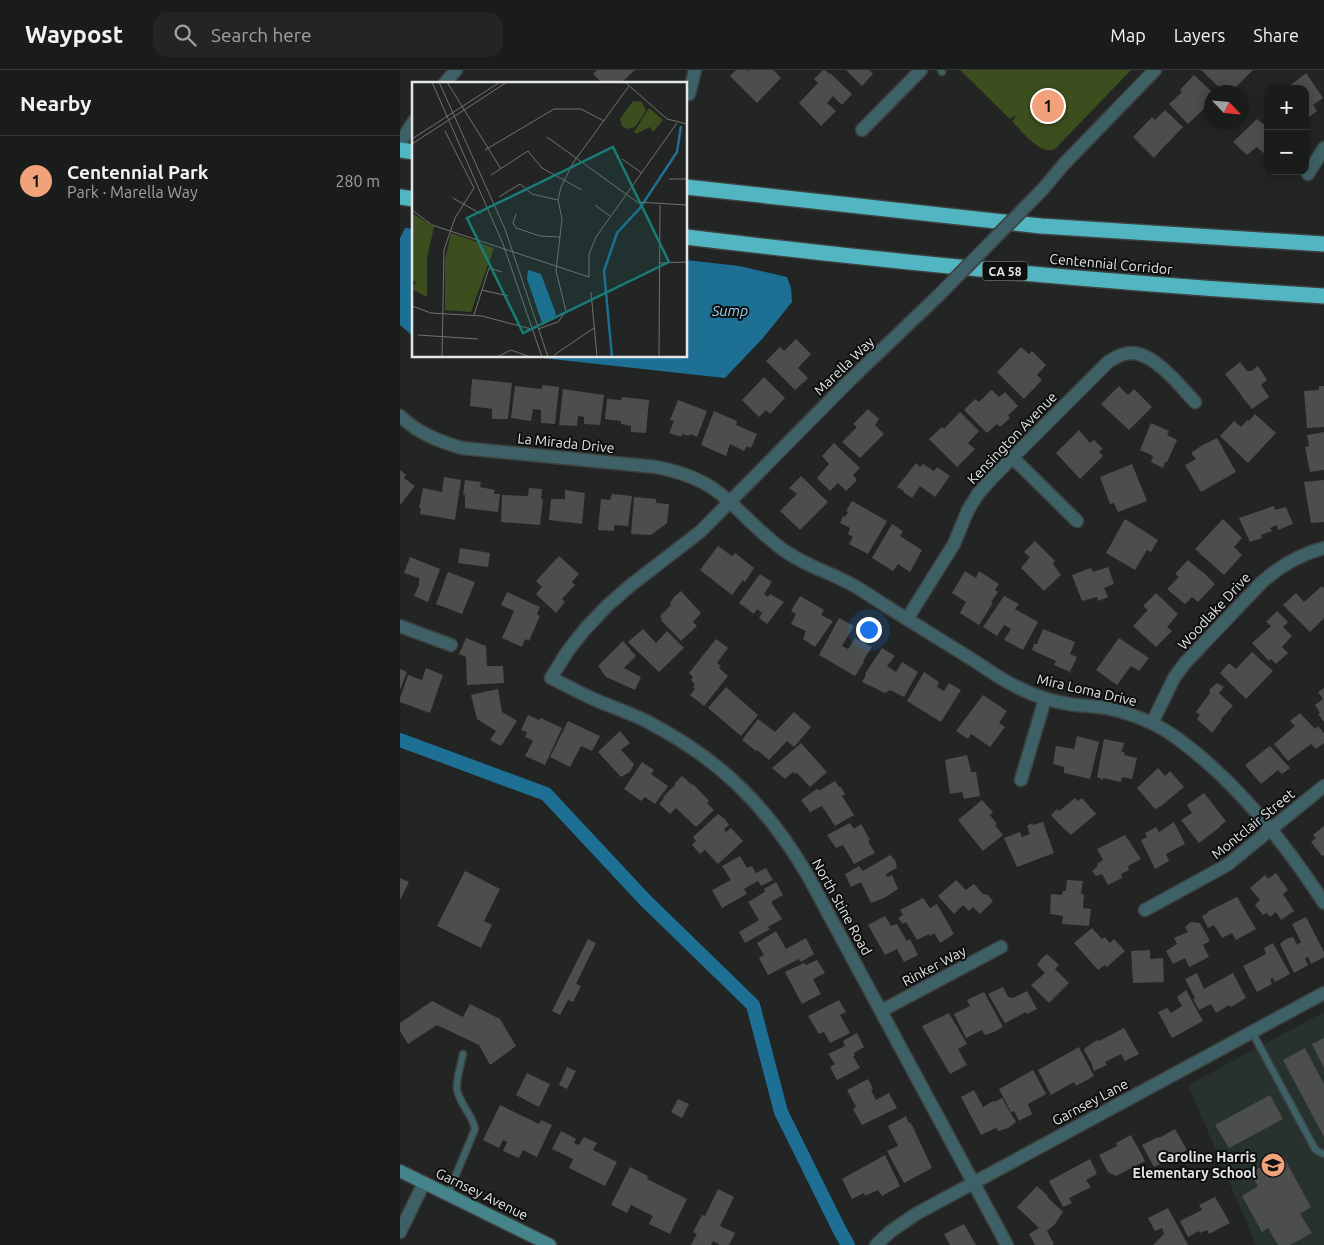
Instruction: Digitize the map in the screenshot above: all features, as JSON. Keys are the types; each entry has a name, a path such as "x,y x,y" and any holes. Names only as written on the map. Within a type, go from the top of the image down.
{"highway":[{"path":"688,187 1041,226 1324,244"},
{"name":"Centennial Corridor","path":"688,237 983,270 1324,296"}],"street":[{"path":"446,82 456,70"},
{"path":"689,94 695,70"},
{"path":"862,130 921,70"},
{"name":"Marella Way","path":"551,678 586,628 608,605 630,585 701,531 849,381 938,296 1043,189 1064,164 1155,70"},
{"path":"400,143 412,124"},
{"path":"1309,172 1324,148"},
{"name":"Kensington Avenue","path":"907,619 954,544 968,510 978,494 990,479 1108,362 1122,354 1133,353 1144,356 1162,368 1195,402"},
{"name":"La Mirada Drive","path":"400,416 408,424 426,435 462,448 676,471 696,479 730,502"},
{"path":"1012,457 1077,521"},
{"name":"Mira Loma Drive","path":"730,502 768,539 789,554 815,568 848,582 1014,686 1045,699 1068,704 1105,708 1130,714 1172,735 1191,749 1229,784 1271,830 1324,903"},
{"name":"Woodlake Drive","path":"1152,724 1174,678 1185,663 1262,582 1286,564 1303,555 1324,548"},
{"path":"406,629 451,645"},
{"name":"North Stine Road","path":"551,678 589,697 646,721 674,736 700,753 725,773 770,818 792,849 813,885 1007,1245"},
{"path":"1021,780 1045,699"},
{"name":"Montclair Street","path":"1145,910 1227,865 1324,786"},
{"name":"Rinker Way","path":"881,1011 1001,947"},
{"name":"Garnsey Lane","path":"876,1245 891,1231 916,1214 1324,993"},
{"name":"Garnsey Avenue","path":"400,1171 550,1245"},
{"path":"400,1232 424,1183"}],"lane":[{"path":"1252,1032 1315,1149 1324,1154"},
{"path":"448,1194 475,1129 474,1121 460,1099 457,1088 463,1054"}],"shaded area":[{"name":"Caroline Harris Elementary School","path":"1324,1012 1324,1245 1256,1245 1188,1085"}],"green space":[{"path":"960,70 1131,70 1056,148 1050,150 1039,146 1027,137 1012,121 1016,117 1014,116 1010,119"}],"water":[{"path":"405,228 412,229 412,335 400,325 400,238"},
{"name":"Sump","path":"688,260 739,266 787,277 791,288 792,302 763,338 725,378 542,358 688,358"}],"building":[{"path":"597,70 635,70 624,82 601,82 593,74"},
{"path":"736,70 773,70 781,78 757,103 730,76"},
{"path":"823,70 830,73 852,94 842,105 833,96 827,103 836,111 821,126 799,103 818,83 814,79"},
{"path":"846,70 869,70 873,74 862,86"},
{"path":"1201,70 1253,70 1238,85 1217,85"},
{"path":"1306,73 1323,98 1313,105 1317,111 1309,117 1309,85 1291,85"},
{"path":"1194,75 1205,85 1204,109 1188,124 1169,104 1182,92 1180,90"},
{"path":"1165,110 1183,127 1154,158 1133,137 1152,117 1155,120"},
{"path":"1257,119 1264,124 1263,153 1257,147 1247,155 1233,142 1246,130 1249,130 1249,127"},
{"path":"796,339 811,354 798,368 808,378 795,390 766,361 780,347 784,351"},
{"path":"1021,347 1029,354 1032,351 1046,365 1037,375 1042,380 1024,399 997,372"},
{"path":"1240,362 1247,371 1251,371 1258,366 1267,380 1261,385 1269,397 1252,409 1225,374"},
{"path":"764,377 785,398 770,414 766,410 759,417 742,400"},
{"path":"472,379 512,383 508,419 492,419 492,409 470,406"},
{"path":"542,385 559,387 555,424 541,423 541,410 533,409 531,421 511,418 515,386 542,389"},
{"path":"1119,386 1128,395 1134,389 1152,407 1129,430 1101,404"},
{"path":"1319,386 1324,386 1324,427 1307,428 1304,391 1319,390"},
{"path":"563,389 604,395 600,425 584,424 584,417 578,416 577,426 559,425"},
{"path":"991,390 999,397 1005,392 1018,406 1008,415 1010,418 1000,427 997,424 987,433 964,410 975,399 979,402"},
{"path":"622,397 649,400 646,433 631,432 631,426 621,424 621,421 605,419 607,399 621,400"},
{"path":"678,400 707,411 697,437 690,434 689,436 682,434 681,437 669,433 674,421 670,420"},
{"path":"868,409 879,419 875,425 884,434 860,458 842,442 857,427 853,424"},
{"path":"714,411 737,421 736,425 757,434 751,448 747,446 744,451 730,444 726,456 701,445"},
{"path":"960,412 979,431 968,443 975,449 957,467 929,439 942,427 944,429"},
{"path":"1255,414 1276,433 1248,463 1220,436 1234,421 1241,427"},
{"path":"1151,423 1169,431 1167,435 1177,440 1163,468 1151,462 1153,456 1140,450"},
{"path":"1079,430 1090,443 1094,440 1103,449 1099,452 1103,456 1080,479 1056,453"},
{"path":"1324,432 1324,470 1310,472 1305,447 1309,446 1307,435"},
{"path":"1217,438 1236,472 1201,492 1185,465 1196,459 1191,453"},
{"path":"834,443 860,468 853,475 857,480 846,491 838,483 830,491 817,478 829,464 822,456"},
{"path":"916,463 920,467 923,464 934,471 937,467 950,476 935,497 920,486 912,498 897,487"},
{"path":"1132,464 1147,501 1118,512 1114,503 1110,504 1100,477"},
{"path":"400,470 406,475 404,478 415,486 400,505"},
{"path":"801,476 828,502 800,530 780,511 797,494 789,488"},
{"path":"444,477 461,480 455,520 420,514 421,508 419,508 423,488 442,492"},
{"path":"465,480 481,482 480,487 495,490 494,494 500,494 498,512 465,508 465,495 463,495"},
{"path":"1324,480 1324,522 1311,523 1304,482"},
{"path":"529,488 542,489 541,499 543,499 540,525 501,522 502,495 528,496"},
{"path":"565,490 585,493 582,524 549,520 551,499 565,499"},
{"path":"612,494 632,496 628,526 614,525 614,531 598,530 601,499 610,500"},
{"path":"634,497 656,499 656,503 669,504 667,523 651,535 631,534"},
{"path":"852,501 887,521 868,554 849,544 853,537 848,534 850,528 840,523 843,516 845,517 848,512 846,511"},
{"path":"1274,506 1275,510 1286,507 1293,524 1278,530 1277,525 1270,528 1272,531 1261,535 1262,538 1250,542 1239,518"},
{"path":"1125,519 1158,540 1151,552 1147,550 1135,570 1106,553"},
{"path":"1223,519 1242,538 1234,547 1242,555 1224,575 1195,549"},
{"path":"892,524 903,531 900,536 922,550 910,572 898,564 893,571 872,558"},
{"path":"1035,541 1055,561 1053,564 1061,575 1044,591 1021,568 1030,557 1024,552"},
{"path":"718,546 732,556 735,553 754,568 745,582 743,580 732,595 700,570"},
{"path":"460,548 490,553 488,567 458,563"},
{"path":"559,556 579,574 572,582 575,585 562,599 565,602 556,613 536,594 542,587 536,581"},
{"path":"410,557 440,569 428,602 414,596 419,585 419,578 404,573"},
{"path":"1188,560 1215,584 1198,602 1192,597 1185,604 1167,589 1179,577 1175,574"},
{"path":"1108,567 1114,584 1104,588 1108,597 1098,601 1097,597 1082,601 1072,575 1091,568 1093,572"},
{"path":"965,571 976,578 979,571 999,584 995,590 998,592 991,602 993,603 979,625 960,613 966,602 952,593"},
{"path":"448,572 475,582 462,614 436,604"},
{"path":"760,574 772,582 764,594 768,597 770,594 784,602 767,624 759,618 762,613 757,609 754,614 739,603"},
{"path":"1322,586 1324,588 1324,618 1310,632 1283,605 1296,593 1304,602"},
{"path":"681,591 701,613 693,622 697,626 681,641 661,620 660,616 671,605 670,603 674,597"},
{"path":"507,592 540,607 537,614 540,616 529,641 525,639 522,647 502,638 514,611 501,605"},
{"path":"1156,593 1178,614 1167,627 1172,631 1156,647 1133,626 1148,610 1143,606"},
{"path":"800,596 824,610 821,615 833,621 815,647 803,639 806,631 791,624 796,614 791,611"},
{"path":"1004,596 1019,604 1015,609 1038,622 1023,650 1004,640 1011,629 1004,625 997,636 983,627"},
{"path":"1277,611 1288,622 1283,627 1292,636 1282,647 1288,653 1276,664 1271,659 1269,661 1252,643 1271,626 1266,622"},
{"path":"839,618 854,626 842,646 848,649 855,638 872,647 855,676 819,655"},
{"path":"643,629 656,643 667,631 684,648 659,672 628,642"},
{"path":"1043,629 1075,642 1070,654 1077,657 1070,672 1054,665 1056,661 1032,650 1034,644 1037,644"},
{"path":"466,638 486,646 487,666 503,666 504,683 467,685 466,657 459,654"},
{"path":"1119,638 1149,658 1139,671 1131,666 1117,685 1096,670"},
{"path":"716,639 728,648 717,663 721,666 719,668 728,676 704,706 690,695 695,689 693,687 695,684 691,680 693,677 689,673"},
{"path":"623,641 636,656 624,668 641,677 635,690 606,677 598,666"},
{"path":"882,648 895,656 887,666 896,672 902,662 918,672 904,697 890,690 885,693 862,682"},
{"path":"1252,652 1273,671 1246,699 1220,673 1229,663 1236,669"},
{"path":"426,668 443,675 430,713 400,702 408,675 422,680"},
{"path":"400,669 407,672 400,690"},
{"path":"924,672 939,682 937,687 944,691 949,683 961,690 941,722 907,701"},
{"path":"1217,683 1224,687 1219,693 1233,706 1212,733 1197,719 1200,715 1196,712 1210,693 1209,690"},
{"path":"726,687 758,715 741,736 708,708"},
{"path":"1324,688 1324,722 1318,714 1320,713 1315,705 1323,699 1318,692"},
{"path":"498,689 502,712 517,721 501,746 490,740 496,731 477,719 471,695"},
{"path":"983,695 1007,711 999,723 1005,727 990,747 971,734 968,739 956,731"},
{"path":"794,712 811,727 794,747 787,741 769,760 742,740 758,719 775,732"},
{"path":"1300,713 1315,729 1318,726 1324,733 1324,743 1316,749 1311,744 1288,761 1274,744 1295,726 1290,721"},
{"path":"528,715 539,720 541,718 562,728 545,765 525,756 533,741 525,737 527,732 521,730"},
{"path":"568,721 600,736 592,751 581,746 570,767 550,757"},
{"path":"620,731 630,743 621,750 634,764 630,772 621,777 598,752"},
{"path":"1077,736 1099,742 1090,779 1064,773 1064,767 1053,764 1056,746 1074,749"},
{"path":"1104,739 1124,743 1121,751 1125,753 1124,755 1137,758 1132,779 1122,777 1121,782 1103,778 1103,780 1097,777"},
{"path":"801,743 827,772 810,787 797,773 793,772 785,779 772,768"},
{"path":"1270,746 1290,768 1282,774 1278,770 1261,784 1245,765"},
{"path":"967,755 971,772 976,772 980,796 964,799 962,792 950,794 945,760"},
{"path":"642,762 654,770 651,774 668,786 655,804 645,797 641,801 624,789"},
{"path":"1158,768 1165,776 1170,771 1184,787 1155,809 1137,788"},
{"path":"682,776 693,784 709,801 707,803 714,810 696,827 676,808 670,814 659,804"},
{"path":"835,781 845,794 842,796 854,815 835,826 822,806 810,812 801,800 817,789 820,790"},
{"path":"1204,793 1226,821 1199,843 1181,820 1192,813 1187,805"},
{"path":"1075,798 1078,801 1082,798 1096,814 1071,835 1051,815"},
{"path":"982,800 993,812 990,815 1003,835 983,851 958,820"},
{"path":"718,814 729,825 724,829 726,832 731,828 743,841 718,864 705,850 700,854 692,845 696,841 693,837"},
{"path":"1043,822 1054,853 1017,867 1004,838 1020,832 1022,837 1030,834 1027,826 1032,823 1033,825"},
{"path":"1174,822 1185,844 1166,854 1169,861 1155,869 1141,840 1147,837 1145,833 1156,827 1159,832"},
{"path":"850,823 854,829 861,824 875,853 854,864 843,845 836,848 827,835"},
{"path":"1324,826 1324,855 1322,856 1311,842 1316,838 1313,835"},
{"path":"1125,835 1141,859 1128,866 1129,870 1121,874 1122,878 1108,885 1102,874 1096,876 1092,871 1103,860 1097,849"},
{"path":"890,855 895,860 897,868 886,874 887,877 892,875 898,889 884,898 871,903 861,882 851,887 845,874 859,866 863,871"},
{"path":"740,856 747,868 752,866 756,873 766,868 773,880 761,886 758,881 744,889 747,894 722,908 712,890 731,880 722,866"},
{"path":"465,871 500,889 484,921 492,925 481,948 437,926"},
{"path":"1276,873 1288,890 1283,894 1294,911 1281,920 1276,912 1270,917 1267,913 1263,915 1255,905 1260,900 1250,888 1265,875 1268,879"},
{"path":"400,878 409,882 400,900"},
{"path":"956,880 966,890 974,884 993,901 980,914 973,907 969,911 963,905 954,914 938,896"},
{"path":"1067,880 1083,881 1081,893 1084,895 1083,908 1091,909 1089,926 1062,924 1063,916 1050,914 1051,894 1062,895 1063,891 1066,891"},
{"path":"776,882 783,895 771,902 782,919 768,927 770,929 745,943 739,932 759,920 748,902 765,892 764,889"},
{"path":"1237,897 1256,929 1236,940 1232,933 1222,938 1214,925 1208,928 1202,916"},
{"path":"923,898 930,908 937,904 954,934 940,943 934,933 917,940 906,922 903,924 898,918 903,915 900,910"},
{"path":"885,916 891,926 897,924 907,941 910,939 918,955 904,962 897,949 885,955 868,925"},
{"path":"1306,917 1324,952 1324,957 1311,964 1308,957 1305,958 1308,965 1294,973 1280,944 1286,939 1293,937 1297,945 1301,942 1292,924"},
{"path":"1191,922 1200,923 1210,941 1203,945 1209,957 1189,967 1185,958 1173,964 1166,951 1177,944 1174,938 1188,932 1185,927"},
{"path":"1092,928 1102,939 1105,937 1110,943 1114,939 1125,951 1107,967 1105,965 1098,970 1074,943"},
{"path":"776,931 786,949 806,938 814,954 801,962 799,959 768,975 759,958 764,955 757,943"},
{"path":"588,939 596,943 576,984 581,986 573,1002 568,1000 560,1015 552,1011"},
{"path":"1273,943 1290,974 1275,982 1273,978 1270,979 1272,984 1257,992 1243,966 1266,954 1264,948"},
{"path":"1150,950 1150,959 1163,958 1164,982 1133,983 1131,951"},
{"path":"1047,954 1059,965 1055,969 1069,983 1049,1003 1031,985 1045,973 1037,965"},
{"path":"817,960 825,973 813,979 821,994 802,1004 785,972 804,963 806,965"},
{"path":"1197,973 1204,989 1233,973 1246,998 1216,1013 1211,1004 1199,1010 1185,979"},
{"path":"1003,987 1008,997 1013,998 1027,991 1037,1009 1027,1014 1026,1012 1005,1023 988,994"},
{"path":"1186,990 1203,1021 1172,1038 1158,1012 1167,1008 1171,1013 1182,1006 1177,997"},
{"path":"984,992 1003,1027 985,1035 982,1030 966,1038 954,1014 970,1006 967,1000"},
{"path":"839,1000 846,1012 840,1015 850,1033 830,1043 824,1032 819,1034 808,1016"},
{"path":"432,1001 463,1017 470,1004 500,1019 516,1046 490,1065 479,1045 437,1025 408,1044 400,1031 400,1023"},
{"path":"949,1013 967,1044 958,1049 967,1065 950,1074 922,1026"},
{"path":"1124,1028 1139,1054 1125,1061 1121,1054 1105,1062 1107,1065 1094,1071 1084,1050 1085,1048 1097,1040 1099,1041"},
{"path":"857,1033 864,1047 854,1053 855,1056 853,1056 860,1068 837,1080 830,1067 835,1064 828,1054 845,1046 843,1041"},
{"path":"1324,1038 1324,1068 1312,1044"},
{"path":"1079,1047 1094,1076 1076,1086 1074,1082 1051,1095 1038,1070"},
{"path":"1305,1048 1324,1084 1324,1137 1283,1060"},
{"path":"567,1067 576,1071 567,1089 559,1085"},
{"path":"1033,1070 1046,1094 1028,1104 1032,1114 1019,1121 1014,1111 1011,1112 999,1089"},
{"path":"527,1073 550,1084 539,1107 516,1095"},
{"path":"868,1079 876,1100 889,1093 897,1108 862,1125 853,1109 856,1107 847,1090"},
{"path":"974,1090 983,1107 1002,1098 1016,1122 1008,1128 999,1131 996,1128 981,1135 961,1097"},
{"path":"1270,1095 1283,1119 1229,1148 1215,1125"},
{"path":"678,1099 689,1104 682,1118 671,1112"},
{"path":"500,1105 539,1124 541,1120 552,1125 537,1157 523,1150 519,1158 503,1151 507,1142 503,1140 499,1148 483,1140"},
{"path":"906,1116 932,1168 904,1183 887,1151 898,1146 888,1126"},
{"path":"1175,1129 1187,1150 1154,1167 1142,1145"},
{"path":"561,1131 576,1139 574,1143 579,1145 584,1137 597,1143 593,1150 617,1162 605,1186 569,1168 573,1159 552,1149"},
{"path":"1131,1135 1145,1161 1116,1176 1108,1172 1099,1155 1117,1146 1116,1143"},
{"path":"885,1155 900,1186 882,1196 878,1190 865,1196 864,1193 852,1199 842,1179"},
{"path":"1283,1156 1311,1207 1300,1214 1312,1233 1290,1245 1278,1245 1268,1228 1262,1232 1242,1196 1258,1186 1250,1173"},
{"path":"1090,1159 1097,1174 1086,1180 1091,1187 1069,1198 1072,1203 1063,1207 1049,1181"},
{"path":"630,1167 648,1176 647,1179 687,1199 670,1234 649,1224 653,1216 631,1205 627,1213 611,1205"},
{"path":"1037,1186 1063,1212 1055,1224 1047,1231 1054,1244 1052,1245 1035,1245 1029,1234 1039,1228 1017,1207"},
{"path":"718,1189 734,1197 720,1226 735,1233 729,1245 720,1245 713,1241 711,1245 691,1245 697,1234 693,1232 702,1215 705,1216"},
{"path":"1215,1197 1230,1223 1209,1234 1207,1230 1200,1233 1199,1231 1188,1237 1180,1221 1202,1210 1199,1205"},
{"path":"1168,1208 1188,1245 1153,1245 1164,1234 1162,1228 1155,1231 1148,1218"},
{"path":"964,1224 976,1245 950,1245 944,1234"}],"waterway":[{"path":"400,740 546,794 645,900 753,1005 781,1112 848,1245"}],"place":[{"name":"Centennial Park","path":"1048,106"},
{"name":"Caroline Harris Elementary School","path":"1273,1165"}]}
